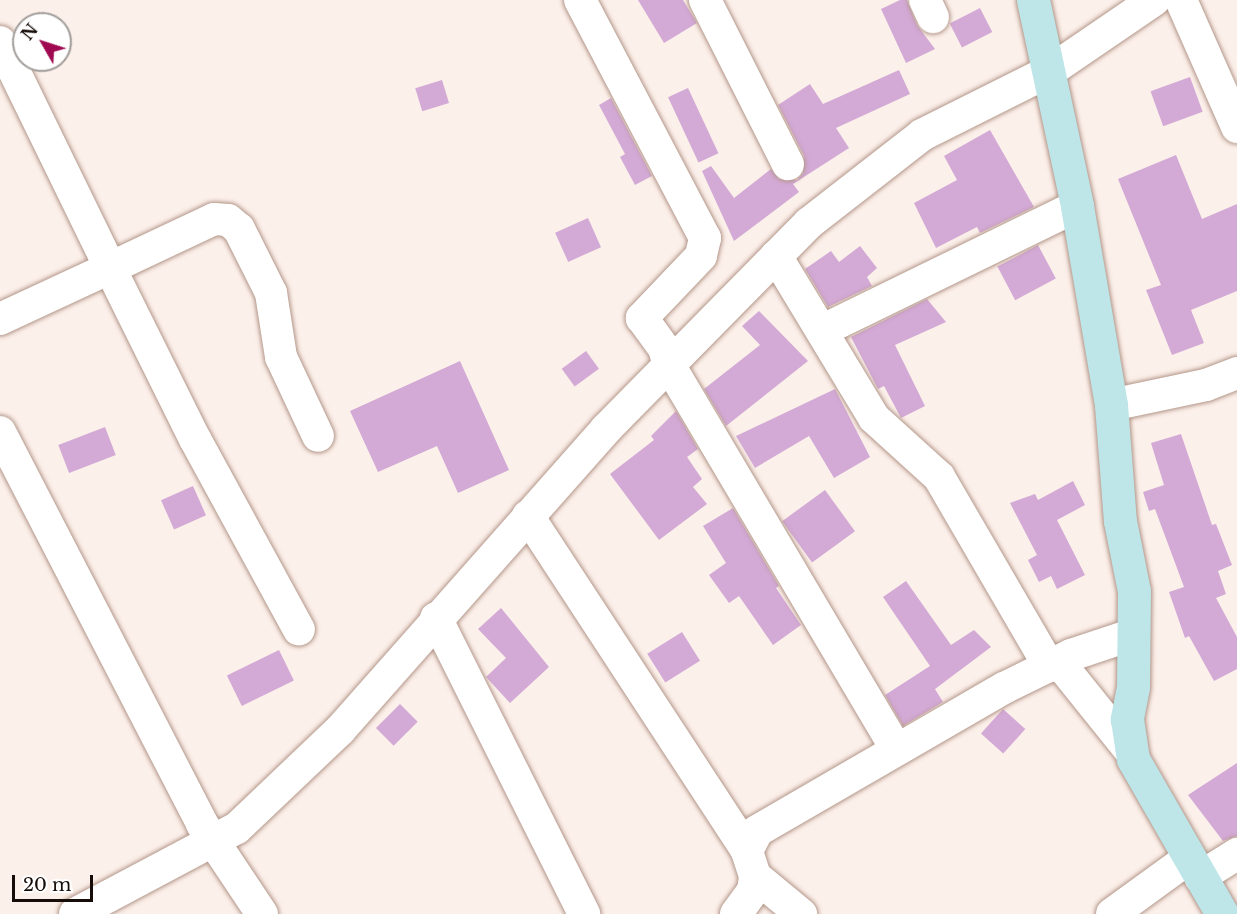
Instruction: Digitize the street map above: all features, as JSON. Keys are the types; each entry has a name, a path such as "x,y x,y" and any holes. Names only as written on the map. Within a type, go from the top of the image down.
{"main road":[{"path":"1033,0 1077,206 1111,405 1120,521 1134,591 1134,634 1127,719 1132,753 1222,914"}],"street":[{"path":"580,0 705,238 701,256 642,318 896,749"},
{"path":"705,0 788,164"},
{"path":"75,914 215,843 237,828 340,730 528,516 660,345 776,256 860,181 922,135 1050,71 1154,0"},
{"path":"1181,0 1237,127"},
{"path":"0,42 195,439 299,630"},
{"path":"823,330 1077,206"},
{"path":"0,319 214,219 228,220 239,229 271,293 281,357 318,436"},
{"path":"776,256 823,330 874,418 939,477 1053,663 1132,753"},
{"path":"1111,405 1206,385 1237,373"},
{"path":"0,432 215,843 262,914"},
{"path":"528,516 751,863 801,914"},
{"path":"436,618 584,914"},
{"path":"736,914 753,891 751,863 757,831 896,749 1053,663 1134,634"},
{"path":"1112,914 1194,867 1237,854"}],"building":[{"path":"638,0 683,0 697,23 664,43"},
{"path":"900,0 907,0 917,25 935,49 906,63 881,9"},
{"path":"980,8 992,32 962,47 950,23"},
{"path":"899,70 910,94 836,128 849,148 793,184 799,192 734,241 702,171 711,166 734,198 771,169 779,179 797,180 803,173 804,156 778,105 810,84 823,104"},
{"path":"1190,77 1203,112 1163,126 1151,91"},
{"path":"442,80 449,103 422,111 415,88"},
{"path":"688,88 718,153 698,163 668,97"},
{"path":"611,98 652,176 635,185 620,157 625,154 599,105"},
{"path":"990,130 1034,207 980,233 977,227 936,248 914,203 957,180 944,156"},
{"path":"1176,155 1202,219 1237,204 1237,291 1191,310 1204,343 1172,355 1146,290 1161,285 1118,179"},
{"path":"588,218 601,247 568,262 555,233"},
{"path":"1038,245 1056,279 1015,300 997,267"},
{"path":"860,246 877,268 867,277 872,286 828,307 805,269 831,251 839,262"},
{"path":"927,299 946,322 895,345 925,406 901,418 884,386 878,389 851,337"},
{"path":"759,311 808,361 726,426 704,389 760,345 742,326"},
{"path":"586,351 599,369 575,386 562,369"},
{"path":"460,361 509,470 458,493 437,446 378,472 350,411"},
{"path":"835,389 870,457 834,478 809,436 755,468 736,436"},
{"path":"676,411 698,449 687,457 702,479 693,487 707,504 659,540 610,474 654,440 651,436"},
{"path":"105,427 116,455 69,473 58,445"},
{"path":"1181,434 1212,525 1216,524 1232,565 1218,571 1226,594 1216,598 1237,637 1237,669 1214,681 1189,636 1185,638 1169,592 1184,587 1155,509 1149,511 1143,492 1164,485 1151,443"},
{"path":"1073,481 1085,505 1057,520 1085,575 1057,589 1051,576 1039,582 1028,560 1037,555 1010,503 1035,494 1038,500"},
{"path":"193,486 206,515 174,529 161,500"},
{"path":"825,490 855,531 812,562 782,521"},
{"path":"733,508 779,586 776,588 801,625 773,645 739,596 729,603 709,575 726,563 703,526"},
{"path":"906,581 951,645 974,630 991,647 935,689 943,702 903,726 885,695 930,666 883,597"},
{"path":"501,608 549,667 510,703 486,677 506,658 478,629"},
{"path":"682,632 700,661 665,683 647,654"},
{"path":"279,650 294,681 242,706 227,675"},
{"path":"400,704 418,722 394,746 376,728"},
{"path":"1003,709 1025,729 1003,754 981,734"},
{"path":"1237,763 1237,836 1223,841 1188,795"}]}
